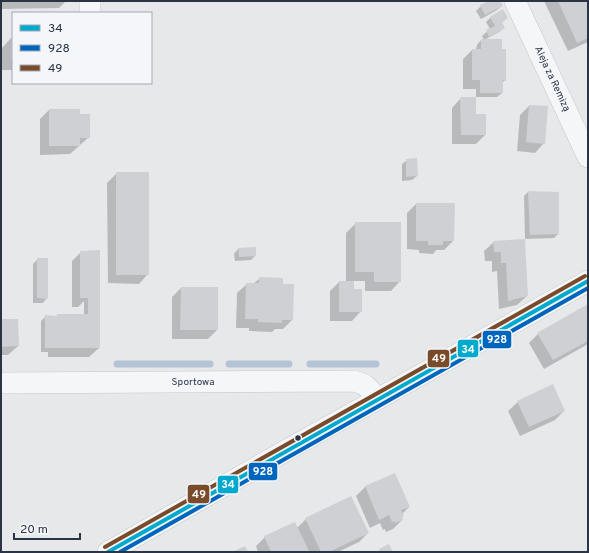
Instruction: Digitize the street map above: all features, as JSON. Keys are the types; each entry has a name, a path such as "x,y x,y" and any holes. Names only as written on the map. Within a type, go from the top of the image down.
{"street":[{"path":"90,1 90,12"},
{"name":"Aleja za Remizą","path":"516,1 588,157"},
{"path":"108,552 588,281"},
{"name":"Sportowa","path":"1,383 353,382 366,385 376,400"}],"building":[{"path":"489,1 500,1 503,6 485,15 480,5"},
{"path":"558,1 588,1 588,38 577,43"},
{"path":"503,9 508,18 502,22 505,28 489,37 486,30 495,26 490,17"},
{"path":"11,37 12,37 12,61"},
{"path":"481,39 502,39 502,49 506,49 506,81 503,80 503,93 480,93 480,80 472,80 472,49 481,49"},
{"path":"460,97 476,97 476,114 486,114 486,135 461,135"},
{"path":"529,105 548,106 545,144 526,142"},
{"path":"49,109 80,109 80,114 90,114 90,138 80,138 80,146 49,146"},
{"path":"417,158 418,176 406,177 406,159"},
{"path":"116,172 149,172 149,275 116,275"},
{"path":"528,191 559,192 559,234 530,235"},
{"path":"416,203 455,203 454,241 443,241 443,245 428,245 428,241 416,241"},
{"path":"355,222 401,222 401,282 374,282 374,272 355,272"},
{"path":"525,239 528,296 508,301 506,263 501,263 501,252 494,252 493,241"},
{"path":"256,247 256,256 239,257 238,248"},
{"path":"100,250 100,348 45,348 45,315 57,316 57,314 88,314 88,298 80,298 80,251"},
{"path":"37,258 48,258 48,299 37,298"},
{"path":"259,277 283,278 283,284 294,284 293,320 282,320 282,323 258,322 258,319 245,319 246,283 259,283"},
{"path":"339,281 354,281 354,289 362,289 362,312 339,312"},
{"path":"181,287 218,287 218,330 180,330"},
{"path":"588,304 588,341 553,360 537,333"},
{"path":"1,319 18,319 19,346 1,347"},
{"path":"553,384 565,411 529,427 517,401"},
{"path":"395,473 410,507 401,510 404,516 402,517 403,520 395,523 394,521 392,522 389,515 379,520 365,486"},
{"path":"351,496 369,533 329,552 321,552 305,518"},
{"path":"295,522 309,551 271,552 264,536"},
{"path":"389,544 393,552 380,552 379,549"},
{"path":"245,546 248,552 232,552"}],"waterway":[{"path":"117,364 210,364"},
{"path":"229,364 289,364"},
{"path":"310,364 376,364"}],"transit line":[{"name":"49","path":"105,547 585,276"},
{"name":"34","path":"108,552 588,281"},
{"name":"928","path":"120,552 588,288"}]}
